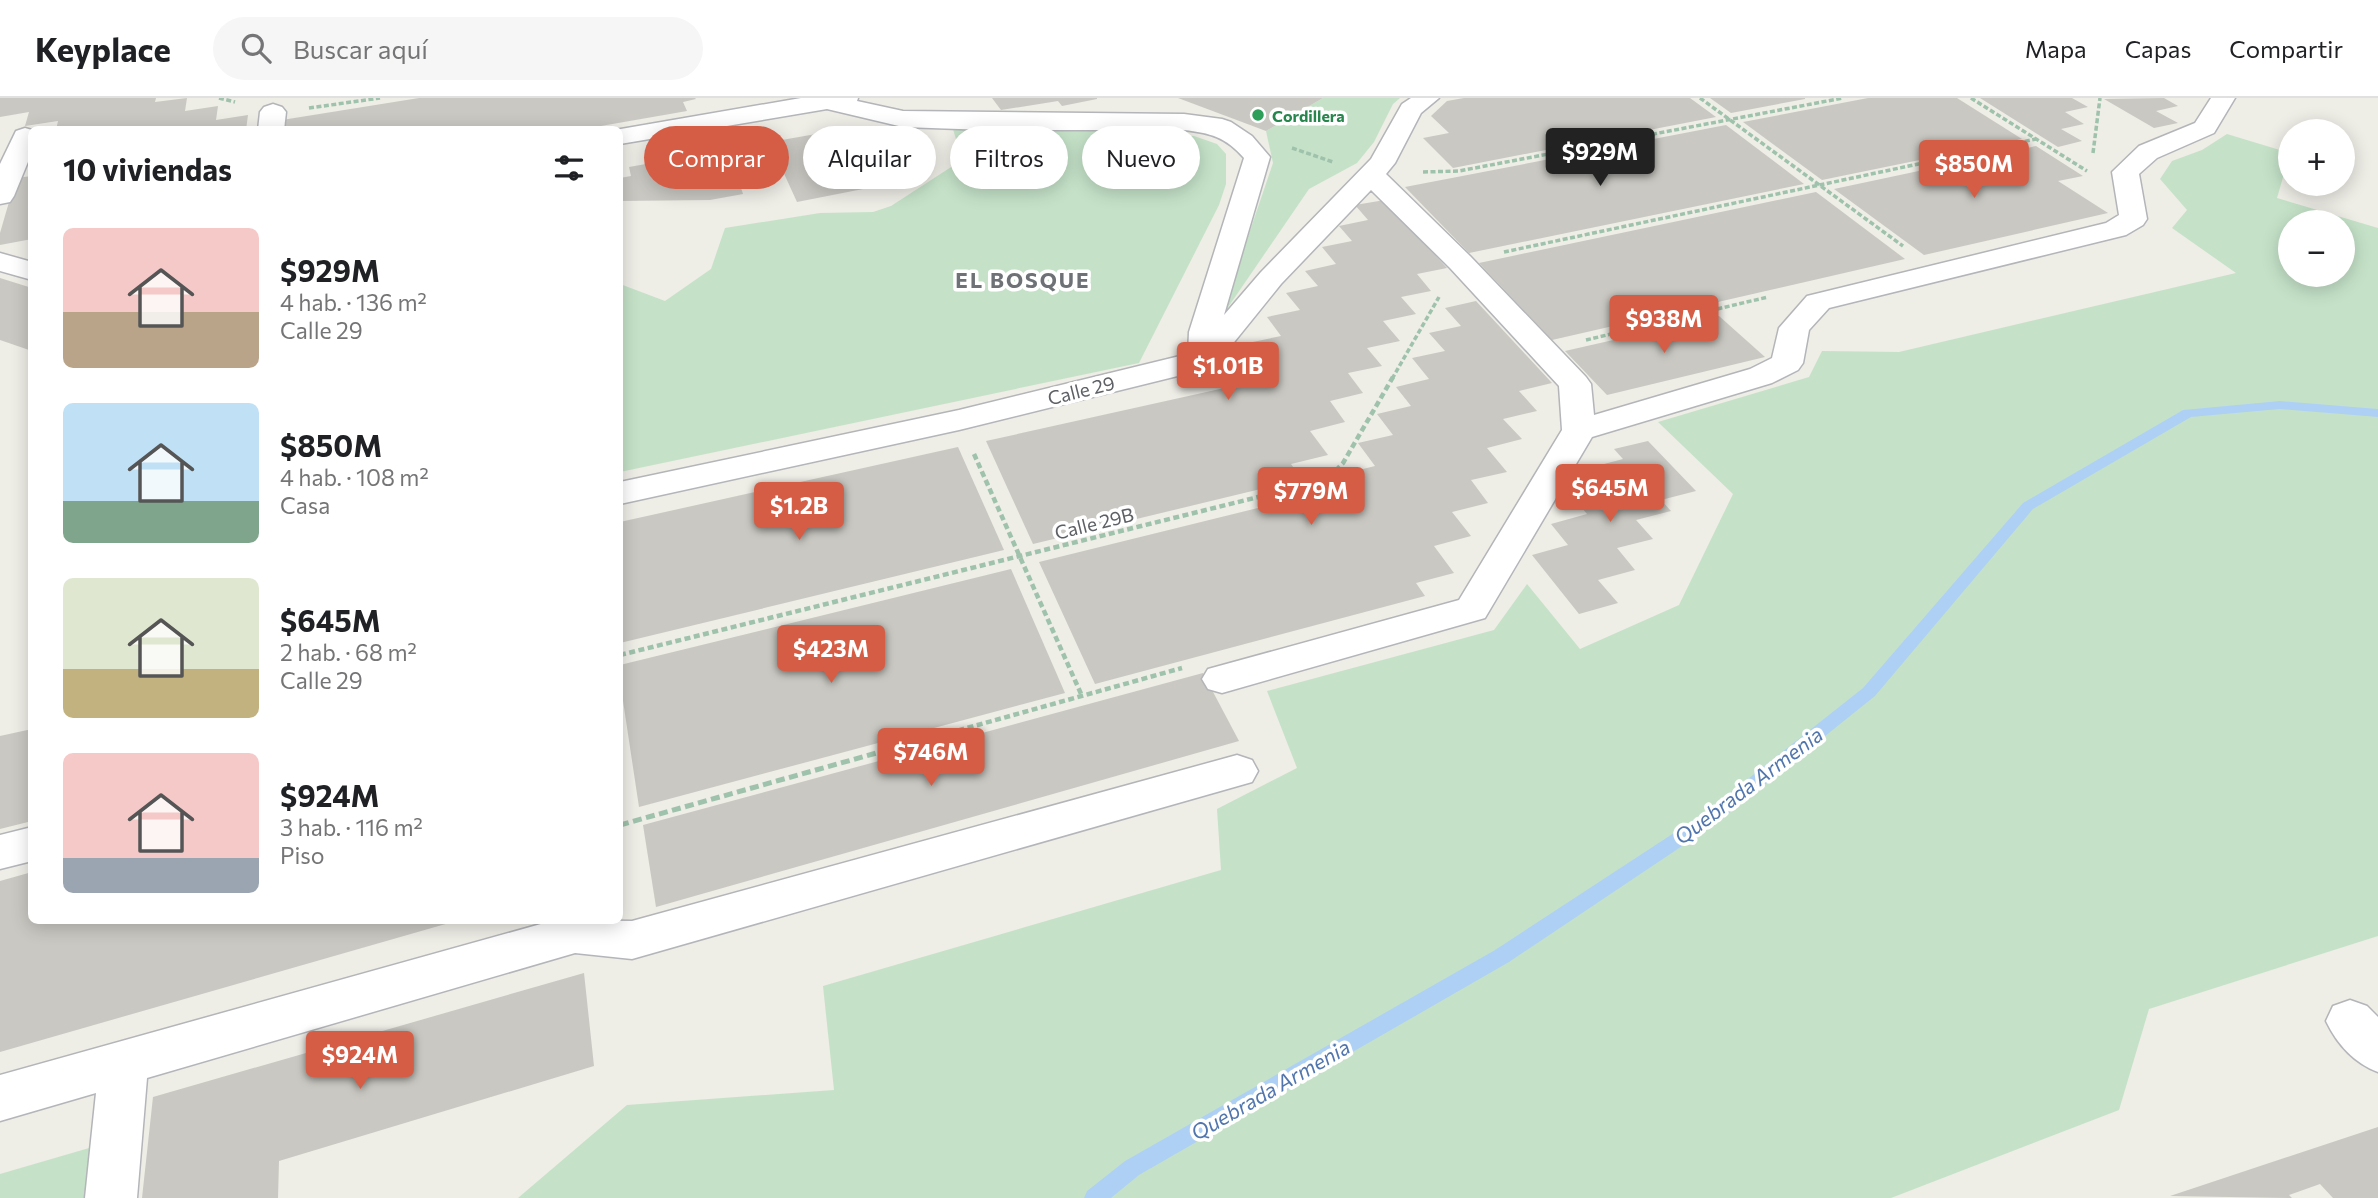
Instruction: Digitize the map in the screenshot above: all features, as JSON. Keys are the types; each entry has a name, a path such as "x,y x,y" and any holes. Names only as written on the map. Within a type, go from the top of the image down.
{"street":[{"path":"1203,360 1271,278 1377,169 1411,109 1427,98"},
{"path":"1580,429 1761,376 1787,363 1794,328 1818,302 2116,229 2133,219 2135,207 2127,192 2125,172 2148,152 2205,128 2223,98"},
{"path":"623,135 745,106 836,100 903,119 1185,122 1222,127 1243,141 1257,157 1204,332 1203,360"},
{"path":"0,196 19,134"},
{"path":"1222,679 1472,609 1580,429 1575,384 1377,169"},
{"path":"0,262 28,270"},
{"name":"Calle 29","path":"623,492 959,420 1203,360"},
{"path":"0,1098 574,927 632,940 1237,771"},
{"path":"0,852 28,845"},
{"path":"111,1198 124,1063"}],"path":[{"path":"272,121 380,98"},
{"path":"1700,98 1937,272"},
{"path":"1243,141 1289,147 1377,169 1459,172 1843,98"},
{"path":"1970,98 2091,174"},
{"path":"1460,262 2036,139"},
{"name":"Calle 29B","path":"623,653 1327,480 1343,463 1460,262"},
{"path":"1544,349 1774,296"},
{"path":"959,420 1017,556 1082,696"},
{"path":"623,824 1196,664 1222,679"}],"green space":[{"path":"1323,98 1400,98 1393,104 1374,142 1357,163 1309,189 1220,319 1273,163 1266,131"},
{"path":"1068,129 1082,129 1082,189 1200,189 1200,138 1217,144 1226,154 1226,184 1219,205 1139,363 623,471 623,285 665,301 711,269 725,228 820,213 873,212 891,206 917,189 936,189 936,177 950,168 950,189 1068,189"},
{"path":"2227,134 2278,149 2277,198 2317,210 2278,210 2278,287 2355,287 2355,221 2378,228 2378,936 2149,1009 2119,1110 1891,1198 518,1198 627,1105 834,1090 823,986 1221,870 1217,809 1297,768 1267,691 1494,630 1527,584 1580,649 1679,605 1733,494 1658,422 1809,377 1822,351 1899,352 2236,273 2172,228 2187,210 2160,179 2172,161 2202,150"},
{"path":"96,1146 88,1198 0,1198 0,1174"}],"building":[{"path":"0,98 156,98 155,102 187,98 185,111 218,106 216,120 248,115 247,126 57,126 58,121 25,126 29,112 0,117"},
{"path":"419,98 696,99 683,102 687,111 601,126 282,126 282,120"},
{"path":"992,98 1097,99 1062,106 1058,101 1001,110"},
{"name":"Cordillera","path":"1178,98 1323,98 1266,131"},
{"path":"1464,98 1690,98 1716,117 1453,168 1423,138 1449,133 1431,116 1447,101"},
{"path":"1710,98 1805,98 1805,99 1731,113"},
{"path":"1868,98 1957,98 2022,139 1822,180 1743,122"},
{"path":"1980,98 2072,98 2088,107 2065,112 2084,124 2061,129 2082,141 2058,147"},
{"path":"2164,98 2178,106 2156,111 2178,123 2154,128 2104,99"},
{"path":"1726,125 1804,184 1469,253 1405,187"},
{"path":"803,136 803,189 863,189 797,202 789,184 789,139"},
{"path":"2036,146 2083,176 2058,181 2108,213 1924,255 1834,189"},
{"path":"644,164 644,189 741,189 743,194 710,200 623,201 623,177 631,176 629,167"},
{"path":"28,176 28,240 0,245 0,233 16,178"},
{"path":"1816,192 1905,259 1552,340 1479,263"},
{"path":"1385,200 1447,268 1417,274 1431,291 1401,297 1416,314 1383,321 1400,341 1367,348 1382,366 1348,373 1363,393 1330,401 1345,422 1310,431 1328,455 1291,464 1302,479 1033,544 986,441 1238,385 1229,371 1263,364 1248,343 1281,336 1267,317 1300,310 1286,293 1318,286 1305,271 1336,264 1322,247 1352,241 1339,226 1368,220 1355,205"},
{"path":"0,278 28,287 28,350 0,340"},
{"path":"1476,301 1552,383 1519,391 1537,411 1503,419 1522,439 1487,448 1507,472 1471,480 1488,503 1452,512 1471,536 1434,546 1454,573 1416,583 1425,596 1095,684 1039,562 1347,486 1339,475 1375,466 1358,443 1393,435 1377,414 1411,406 1396,387 1429,379 1412,358 1445,351 1429,333 1461,326 1445,308"},
{"path":"1719,316 1765,357 1607,395 1565,351"},
{"path":"1648,441 1696,491 1661,500 1671,511 1636,520 1653,539 1617,548 1635,570 1598,580 1618,603 1579,614 1532,555 1568,545 1551,524 1587,514 1570,494 1605,485 1589,468 1623,459 1614,449"},
{"path":"958,447 1004,550 623,642 623,521"},
{"path":"1011,569 1065,693 639,807 623,701 623,664"},
{"path":"1203,673 1239,741 656,907 643,825"},
{"path":"28,730 28,822 0,829 0,736"},
{"path":"28,873 28,924 446,924 0,1052 0,881"},
{"path":"584,973 594,1066 279,1161 278,1198 142,1198 153,1097"},
{"path":"2378,1127 2378,1198 2333,1198 2320,1184 2289,1195 2292,1198 2170,1196"}],"waterway":[{"name":"Quebrada Armenia","path":"1095,1198 1132,1168 1502,956 1712,817 1869,692 2028,506 2188,413 2280,405 2378,413"}],"place":[{"name":"Cordillera","path":"1258,115"}],"district":[{"name":"EL BOSQUE","path":"1023,279"}]}
